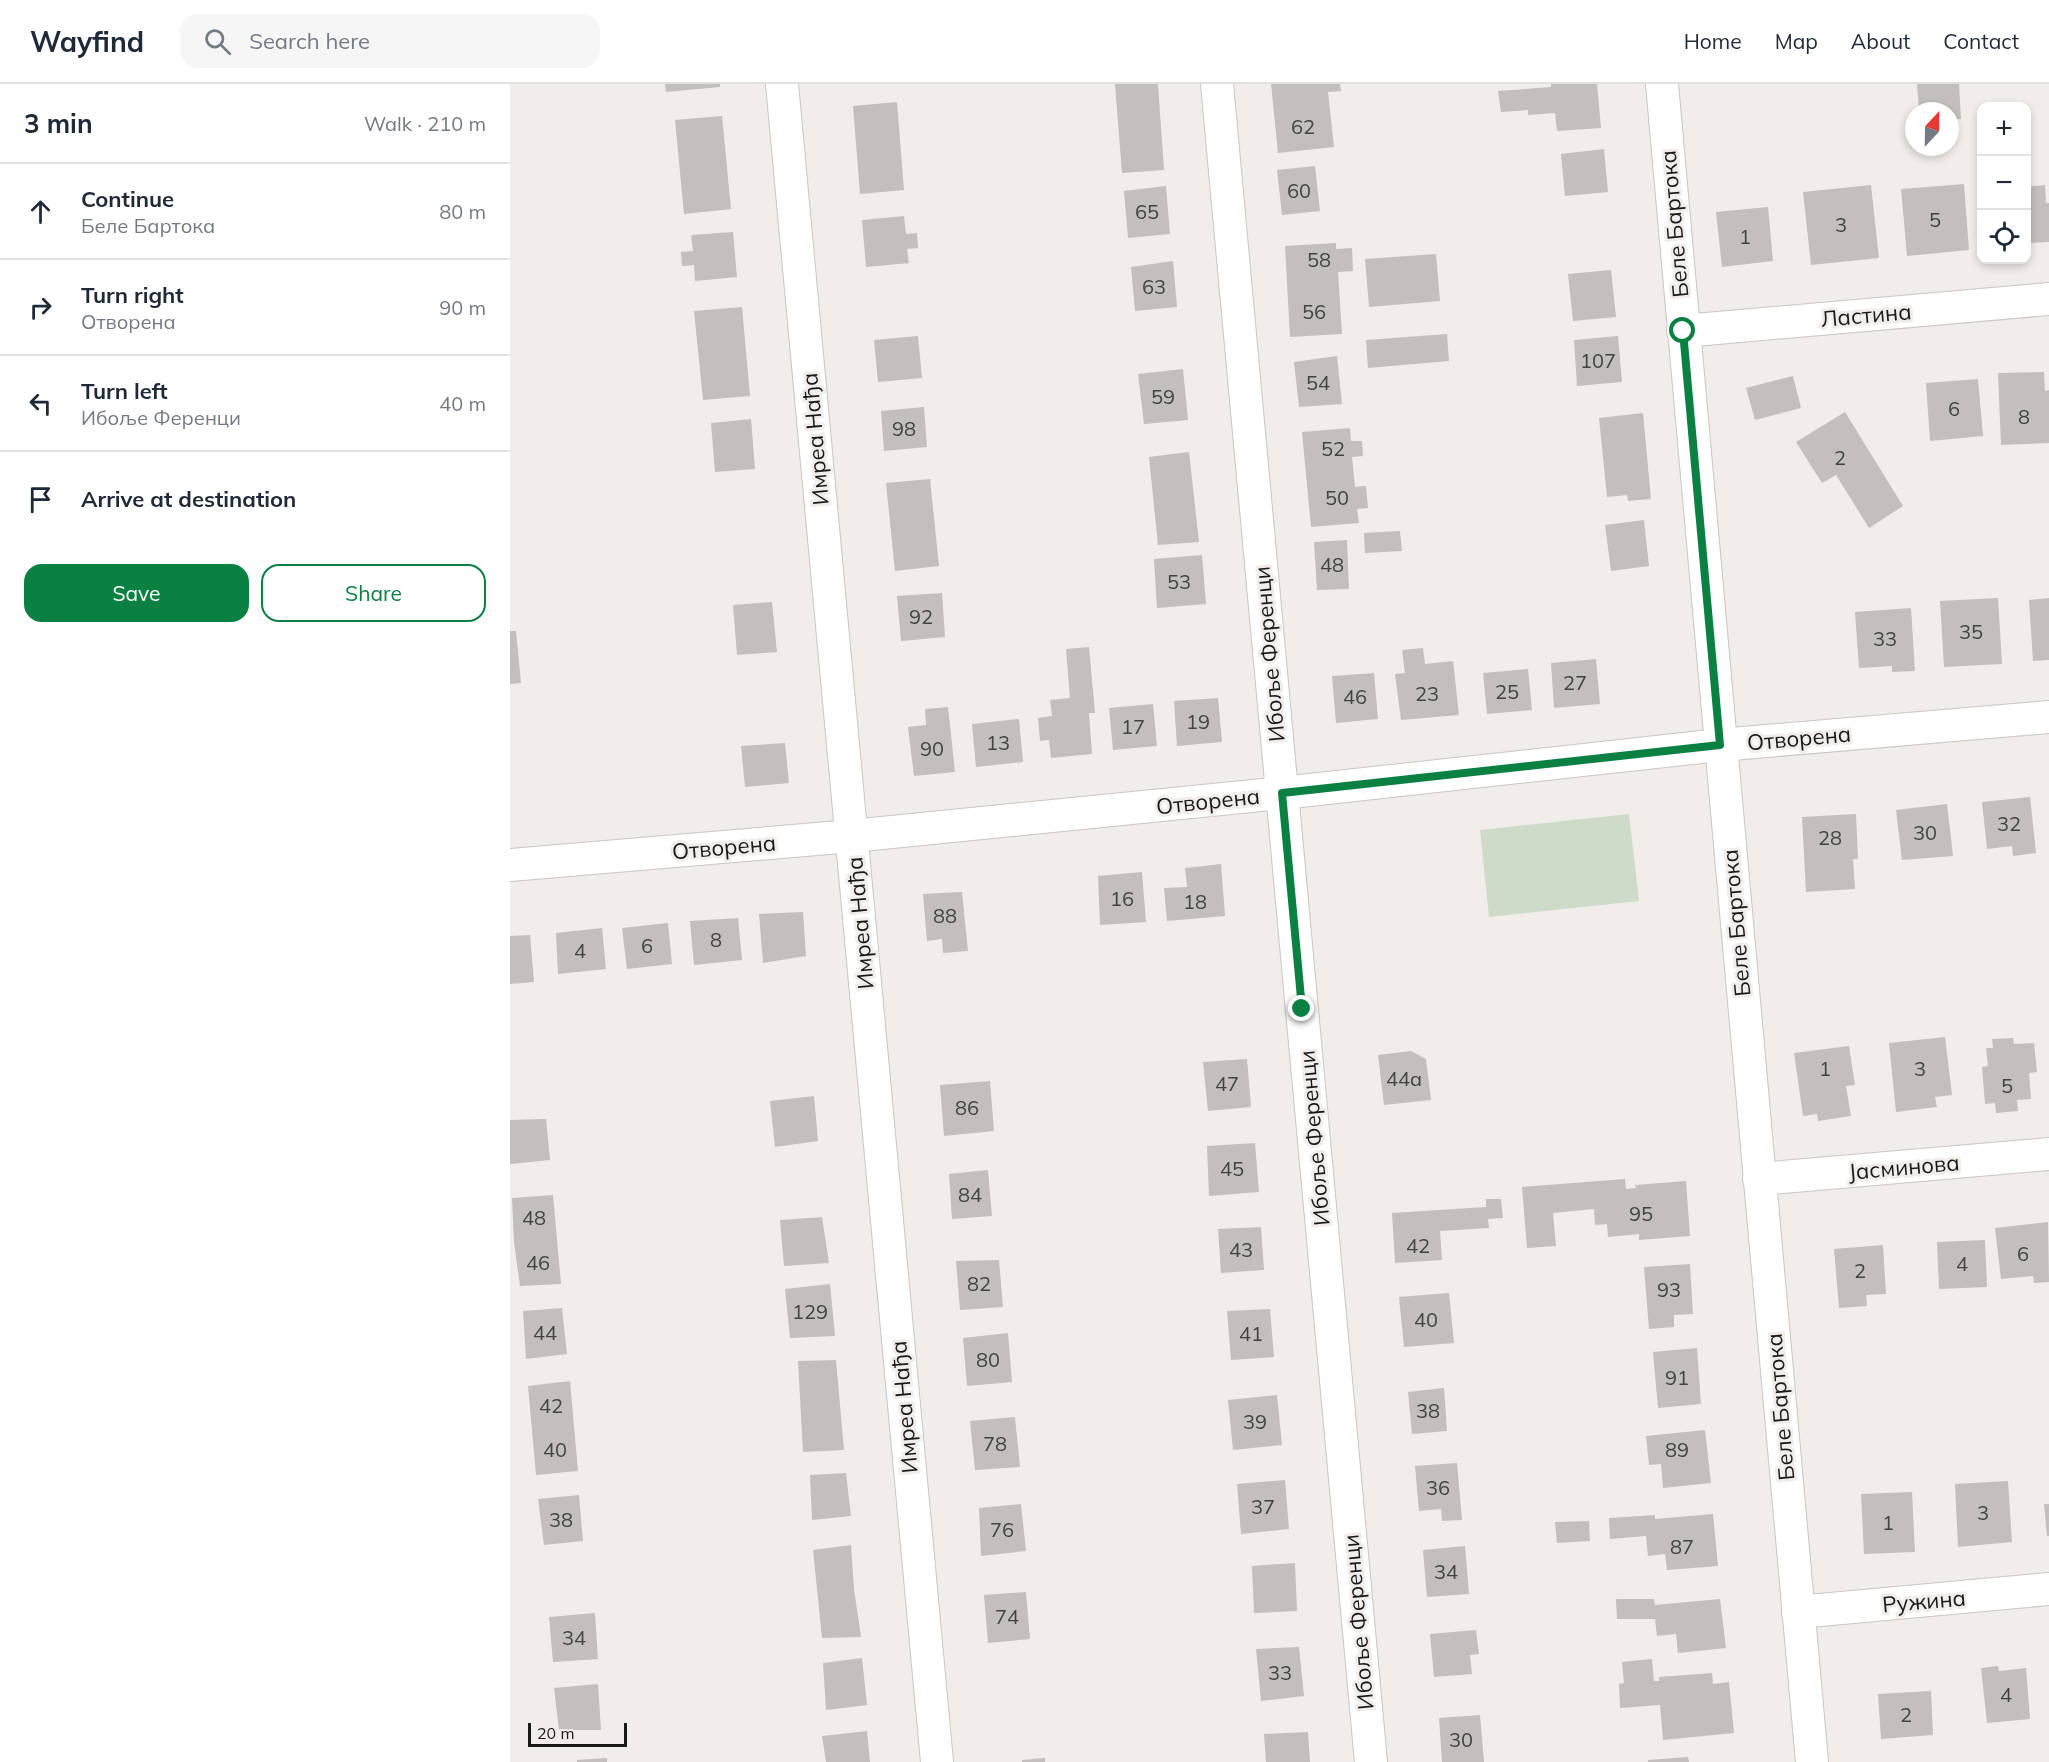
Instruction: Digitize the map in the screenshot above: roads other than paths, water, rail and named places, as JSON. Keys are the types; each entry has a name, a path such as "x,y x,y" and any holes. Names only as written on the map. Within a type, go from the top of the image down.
{"street":[{"name":"Имреа Нађа","path":"782,84 937,1762"},
{"name":"Ибоље Ференци","path":"1217,84 1371,1762"},
{"name":"Беле Бартока","path":"1662,84 1812,1762"},
{"name":"Ластина","path":"1683,331 2049,299"},
{"name":"Отворена","path":"510,865 852,836 1282,793 1720,745 2049,717"},
{"name":"Јасминова","path":"1759,1179 2049,1154"},
{"name":"Ружина","path":"1798,1612 2049,1589"}]}
